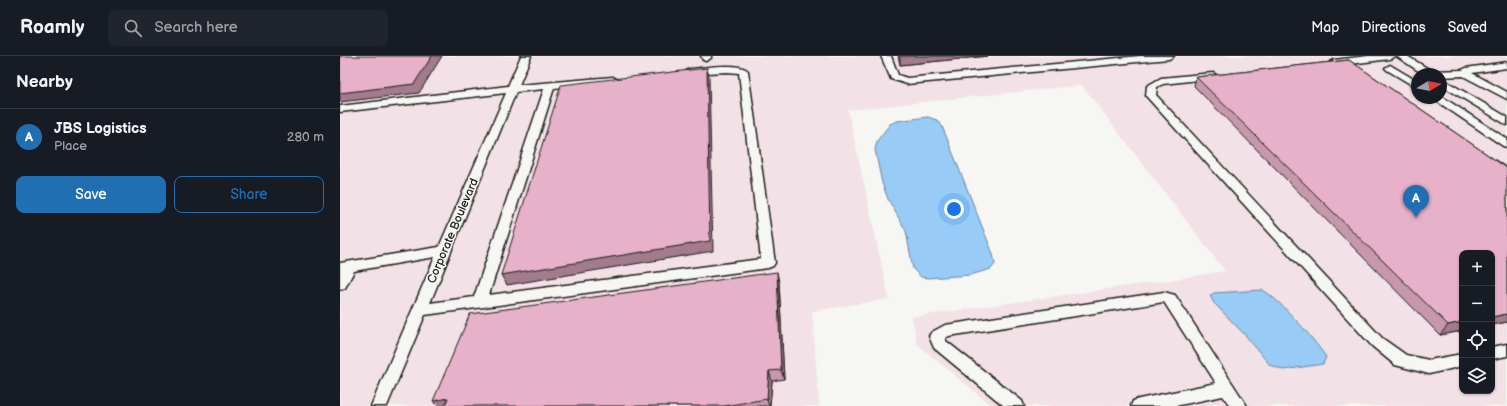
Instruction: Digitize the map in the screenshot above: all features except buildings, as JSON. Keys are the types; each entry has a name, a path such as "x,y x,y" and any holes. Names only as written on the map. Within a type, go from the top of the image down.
{"street":[{"name":"Corporate Boulevard","path":"379,406 526,56"},
{"path":"886,56 894,77 907,81 1169,56"},
{"path":"1401,56 1422,68"},
{"path":"1319,65 1390,62 1411,80"},
{"path":"1447,74 1465,73 1466,71 1507,65"},
{"path":"419,310 768,263 743,71 727,69 681,73"},
{"path":"1465,73 1507,96"},
{"path":"1227,74 1161,81 1152,86 1151,96 1377,342 1401,360 1429,367 1459,361"},
{"path":"340,109 512,89 627,78"},
{"path":"1447,85 1507,122"},
{"path":"480,302 550,86"},
{"path":"1445,104 1507,144"},
{"path":"340,284 345,268 444,251"},
{"path":"1016,406 940,344 938,336 945,331 1164,297 1170,299 1240,406"},
{"path":"1495,352 1507,350"},
{"path":"1139,406 1228,388"}],"shaded area":[{"path":"340,56 1394,56 1413,68 1411,68 1411,104 1447,104 1447,90 1507,127 1507,406 992,406 917,344 912,317 1225,271 1082,85 848,110 889,299 812,311 819,406 340,406"},
{"path":"1407,56 1507,56 1507,118 1447,81 1447,68 1426,68"}],"water":[{"path":"928,117 937,120 942,126 993,254 995,264 991,269 970,275 928,278 921,277 913,269 906,231 888,199 882,183 875,150 877,141 890,124 897,121"},
{"path":"1263,290 1297,321 1313,340 1326,357 1323,364 1283,370 1270,365 1246,336 1214,303 1210,296 1214,293"}],"place":[{"name":"JBS Logistics","path":"1416,218"}]}
